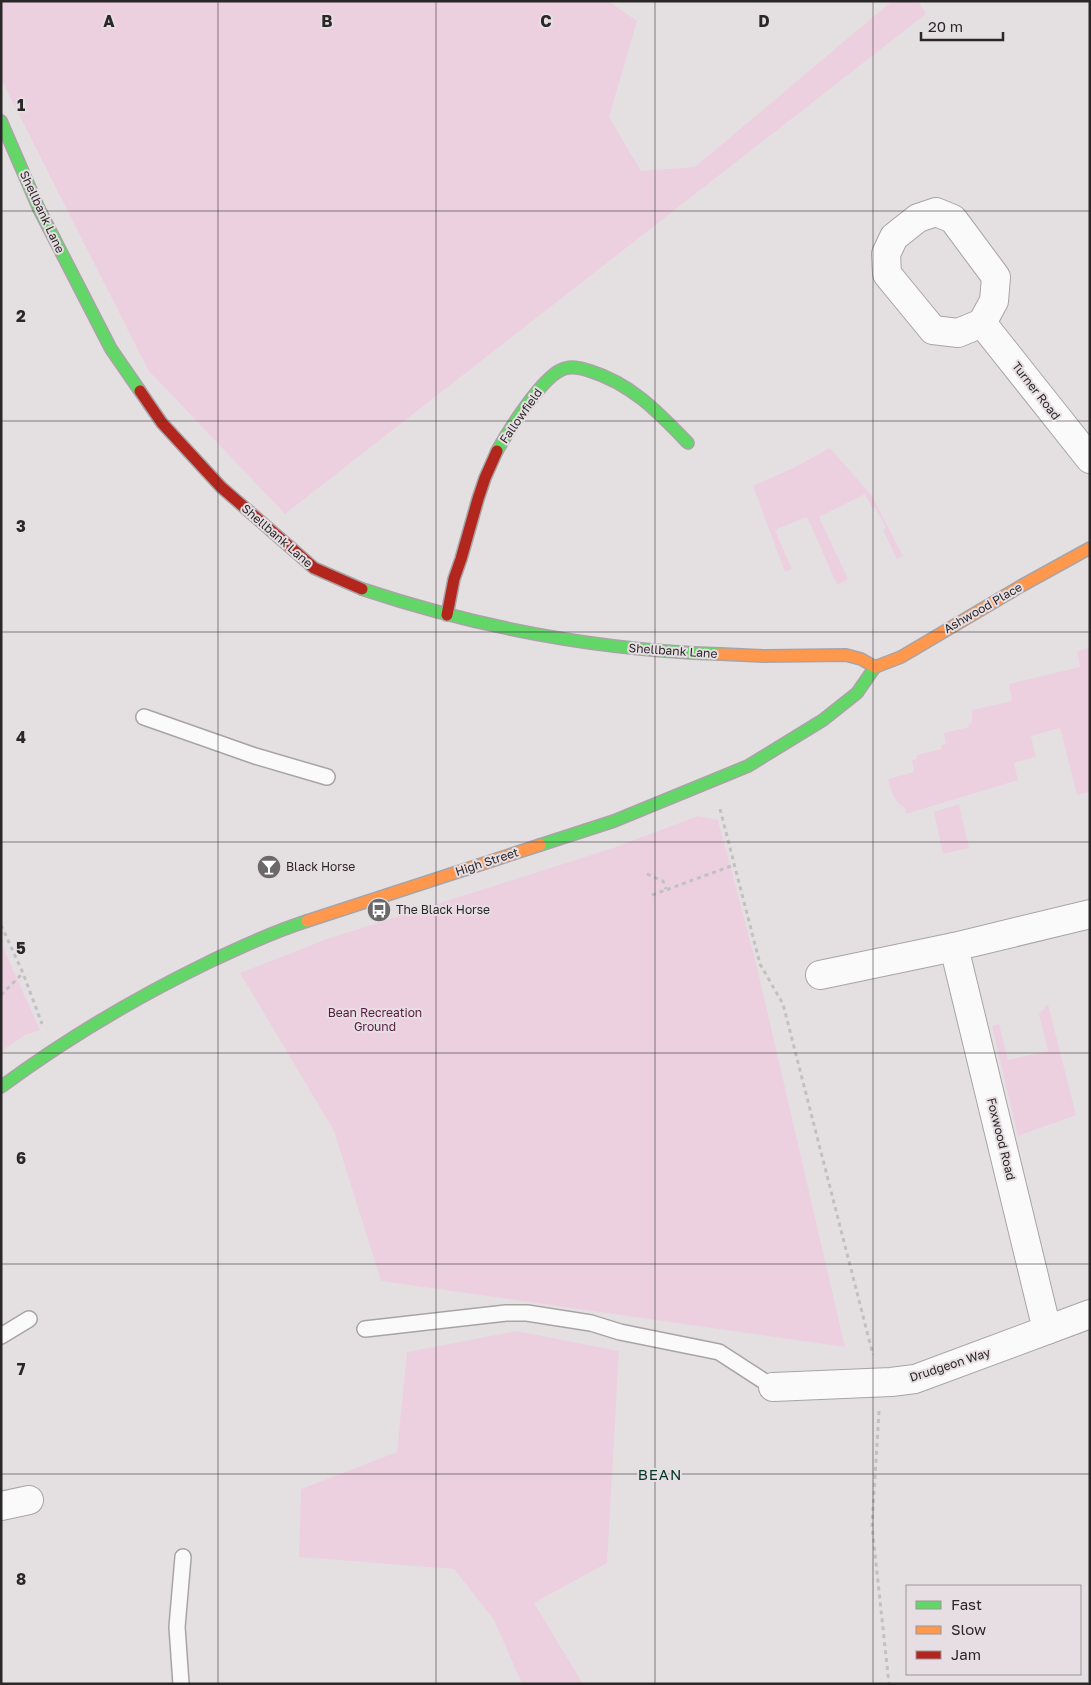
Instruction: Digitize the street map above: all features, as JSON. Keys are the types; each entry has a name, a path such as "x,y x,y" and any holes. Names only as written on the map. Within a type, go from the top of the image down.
{"street":[{"name":"Shellbank Lane","path":"1,121 39,209 111,350 162,423 221,487 314,568 383,597 499,628 603,646 745,656 846,655 860,659 875,667"},
{"path":"936,212 953,219 996,277 994,301 982,323 958,333 933,330 887,274 886,254 894,237 918,218 936,212"},
{"name":"Turner Road","path":"982,323 1090,459"},
{"name":"Fallowfield","path":"447,615 455,573 462,558 479,492 489,468 510,428 526,406 558,372 566,368 580,369 625,385 657,411 688,444"},
{"name":"Ashwood Place","path":"875,667 901,657 1021,586 1090,548"},
{"name":"High Street","path":"1,1087 45,1054 80,1032 159,986 239,948 292,926 614,821 748,766 824,720 857,694 875,667"},
{"path":"820,975 954,947 1090,914"},
{"name":"Foxwood Road","path":"954,947 1047,1330"},
{"name":"Drudgeon Way","path":"773,1387 915,1379 1090,1314"},
{"path":"1,1506 29,1500"}],"lane":[{"path":"144,717 255,756 327,777"},
{"path":"365,1329 506,1313 535,1314 591,1323 620,1332 719,1352 773,1387"},
{"path":"1,1336 29,1319"},
{"path":"181,1684 178,1626 183,1557"}],"path":[{"path":"712,782 760,964 782,1004 880,1382 872,1526 889,1684"},
{"path":"652,895 734,865"},
{"path":"647,874 663,881 666,889"},
{"path":"1,925 23,972 43,1028 45,1054"},
{"path":"1,995 23,972"}],"green space":[{"path":"1,1 608,1 637,21 609,117 641,171 695,167 892,1 918,1 926,14 285,514 148,370 1,79"},
{"path":"830,448 872,496 903,556 897,559 883,530 886,528 875,507 872,508 865,494 819,517 848,579 837,585 807,517 775,530 792,569 785,572 753,486 795,467"},
{"path":"1090,648 1090,792 1077,795 1060,728 1031,736 1036,757 1014,763 1018,780 906,814 905,808 893,795 888,779 914,772 912,760 916,759 917,755 942,749 941,745 946,744 944,733 969,727 968,724 972,723 972,710 1012,701 1009,684 1080,667 1077,651"},
{"path":"959,804 969,848 943,854 934,812"},
{"name":"Bean Recreation Ground","path":"698,816 718,820 757,967 845,1347 381,1281 334,1131 240,973 327,939 613,848"},
{"path":"1,943 40,1030 25,1035 1,1051"},
{"path":"1048,1004 1076,1115 1018,1136 992,1026 999,1024 1008,1060 1048,1051 1039,1014"},
{"path":"517,1331 619,1351 607,1563 534,1603 583,1684 522,1684 494,1620 454,1569 299,1557 301,1489 397,1452 407,1352"}],"traffic: fast":[{"path":"1,121 39,209 111,349 140,391"},
{"path":"497,451 535,394 553,375 564,368 572,367 605,377 632,392 655,410 688,443"},
{"path":"362,589 450,615 539,635 629,648 720,654"},
{"path":"540,845 614,821 748,766 823,720 857,693 875,667"},
{"path":"1,1087 76,1035 155,990 245,945 307,921"}],"traffic: slow":[{"path":"875,667 901,657 1021,586 1090,548"},
{"path":"720,654 764,656 846,655 861,659 875,667"},
{"path":"307,921 540,845"}],"traffic: jam":[{"path":"140,391 162,423 221,487 314,568 362,589"},
{"path":"447,615 454,579 478,499 497,451"}],"place":[{"name":"Black Horse","path":"269,867"},
{"name":"The Black Horse","path":"379,910"}],"district":[{"name":"BEAN","path":"660,1475"}]}
